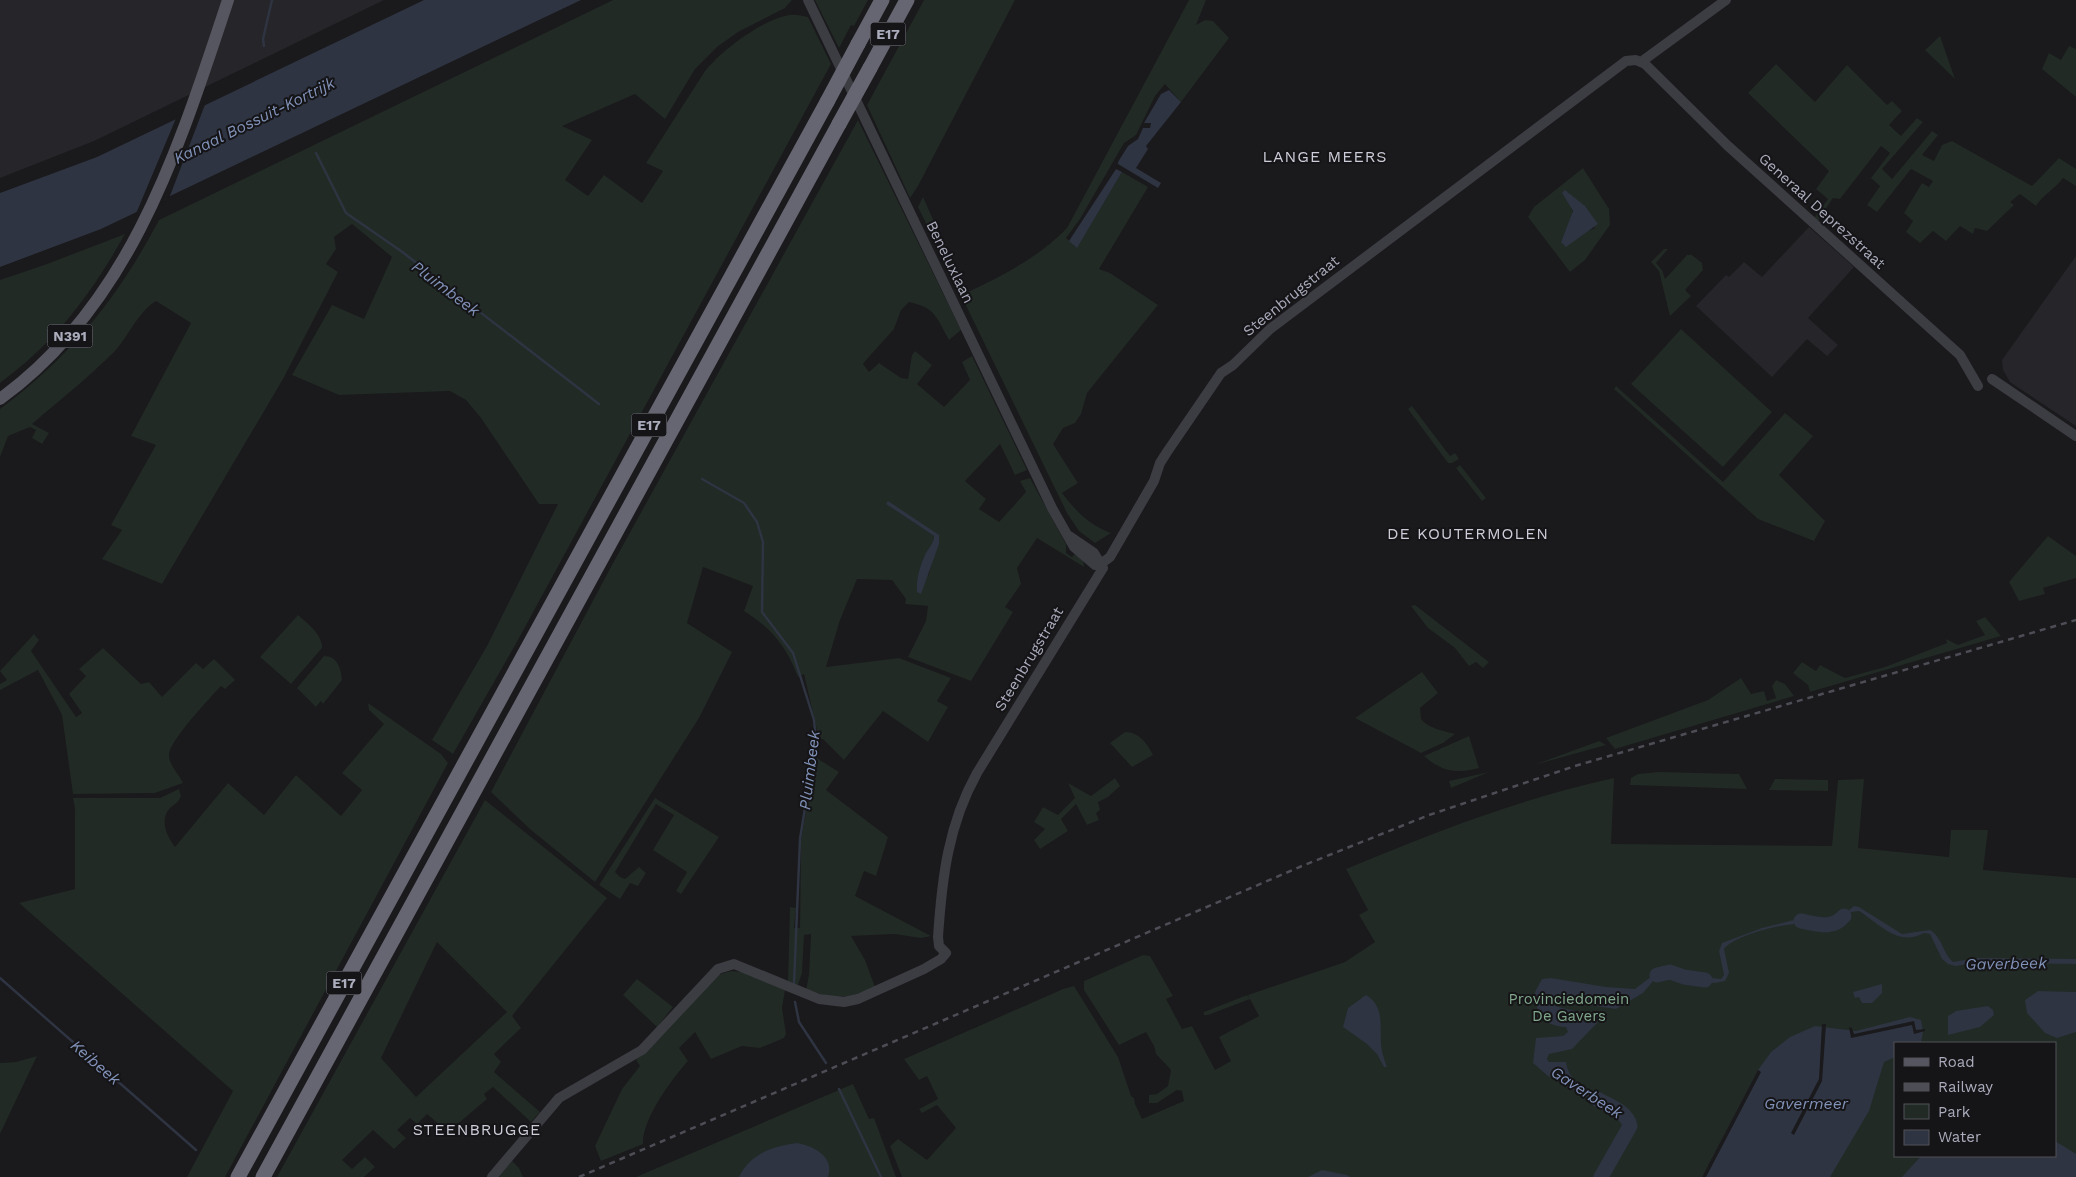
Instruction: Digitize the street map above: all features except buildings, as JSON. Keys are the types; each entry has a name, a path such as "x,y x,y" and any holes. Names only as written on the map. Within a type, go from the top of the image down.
{"highway":[{"name":"E17","path":"238,1177 882,0"},
{"name":"E17","path":"263,1177 907,0"}],"main road":[{"name":"N391","path":"0,398 34,372 69,337 85,318 125,259 158,195 186,128 228,0"}],"street":[{"name":"Beneluxlaan","path":"808,0 1052,508 1069,536 1091,550 1099,564"},
{"path":"1641,62 1726,0"},
{"name":"Steenbrugstraat","path":"492,1177 559,1098 574,1088 616,1067 642,1050 718,969 734,964 819,999 844,1002 858,999 924,969 941,959 946,953 939,946 938,937 946,857 959,809 977,773 1102,570 1099,564 1110,557 1154,481 1167,452 1221,373 1233,365 1270,329 1607,76 1620,64 1631,60 1641,62"},
{"name":"Generaal Deprezstraat","path":"1641,62 1662,80 1728,146 1960,355 1978,386"},
{"path":"1992,379 2076,436"}],"shaded area":[{"path":"0,0 384,0 94,141 0,178"},
{"path":"1809,227 1854,267 1808,318 1838,345 1827,356 1807,339 1772,377 1696,306 1726,275 1729,277 1744,262 1762,277"},
{"path":"2076,256 2076,426 2010,382 2003,370 2002,360"}],"green space":[{"path":"613,0 792,0 785,8 738,32 717,47 695,69 665,119 635,94 562,126 592,140 565,180 588,196 604,175 642,203 663,171 646,163 705,71 732,45 766,23 789,15 808,17 831,64 518,640 453,754 432,740 487,646 558,504 539,504 481,418 466,400 450,391 339,395 292,375 332,305 364,319 392,257 352,224 334,237 336,249 326,264 338,272 283,379 162,584 102,559 122,530 111,525 156,445 131,436 191,323 156,301 149,306 114,352 32,424 49,433 42,444 32,438 36,430 30,427 8,436 0,457 0,409 49,368 91,324 127,275 159,220"},
{"path":"815,0 868,0 854,26 851,25 839,48"},
{"path":"924,0 1015,0 910,198 867,105"},
{"path":"1189,0 1206,0 1196,25 1205,20 1213,21 1229,38 1181,102 1165,84 1155,96 1136,135 1124,143 1080,219 1066,238 1077,247 1122,172 1148,187 1099,269 1110,273 1158,305 1087,393 1081,414 1075,423 1063,428 1053,444 1078,483 1062,493 1084,517 1096,526 1111,533 1095,543 1079,531 1067,513 918,207 923,197 966,293 1032,257 1056,239 1067,228"},
{"path":"1940,36 1955,79 1925,50"},
{"path":"2069,46 2076,49 2076,97 2042,69 2049,53 2061,60"},
{"path":"1776,64 1815,102 1847,65 1887,105 1892,101 1902,111 1889,125 1901,136 1917,118 1923,122 1882,169 1892,179 1932,131 1938,135 1922,155 1934,161 1942,145 1952,141 2032,186 2059,158 2076,169 2076,186 2063,178 2036,206 2020,194 2010,202 2014,205 1987,231 1975,228 1973,234 1960,226 1946,241 1933,231 1920,243 1906,232 1913,221 1904,213 1922,183 1929,187 1933,181 1911,169 1877,212 1867,205 1880,186 1871,178 1890,153 1881,146 1840,199 1833,198 1818,221 1814,218 1828,199 1816,189 1829,171 1748,93"},
{"path":"858,120 961,330 949,340 938,319 930,311 918,304 909,302 901,310 894,329 863,364 869,372 879,363 901,378 908,379 912,355 915,351 932,365 917,384 944,407 970,380 962,362 972,356 1027,470 1015,475 1000,444 965,481 986,499 979,509 999,522 1026,492 1020,481 1030,478 1066,544 1066,553 1072,557 1077,552 1083,559 1084,567 1037,538 1017,568 1021,584 1005,607 1013,612 971,681 908,657 926,621 928,606 905,604 906,599 892,580 857,579 840,620 826,667 899,658 951,678 937,701 948,707 928,742 883,711 844,760 823,739 819,739 804,674 798,677 777,639 763,625 744,611 753,586 703,567 687,623 732,652 699,718 595,882 531,830 491,792 612,565","holes":["886,504 939,538 928,576 928,550 933,544 934,536"]},
{"path":"1583,168 1609,209 1610,225 1585,260 1570,272 1528,217 1534,207","holes":["1562,194 1595,228 1561,242 1573,214 1570,203"]},
{"path":"125,234 86,296 71,315 39,351 0,383 0,280"},
{"path":"1664,249 1668,249 1656,263 1662,270 1665,279 1687,255 1692,255 1702,263 1703,270 1685,290 1691,296 1670,316 1659,271 1651,262"},
{"path":"1681,329 1772,412 1723,467 1631,384"},
{"path":"1616,386 1723,482 1785,413 1813,436 1779,475 1825,521 1814,541 1758,519 1614,389"},
{"path":"1412,406 1450,456 1455,453 1459,459 1448,463 1408,409"},
{"path":"1460,465 1486,498 1482,501 1456,468"},
{"path":"2048,536 2076,556 2076,578 2043,588 2045,594 2019,601 2009,582"},
{"path":"1415,605 1489,662 1483,668 1476,662 1469,666 1455,648 1428,628 1411,606"},
{"path":"298,615 320,638 322,648 291,684 260,657"},
{"path":"1985,617 2001,636 1810,692 1808,685 1793,673 1802,662 1816,671 1820,665 1845,678 1885,667 1947,643 1946,639 1958,645 1985,635 1976,621"},
{"path":"34,634 39,640 31,651 76,717 82,713 69,694 86,676 79,669 103,648 141,684 149,682 162,697 196,663 203,669 214,659 235,680 225,689 221,686 191,720 171,749 169,755 171,762 183,783 155,793 73,794 62,715 38,670 0,690 0,684 7,680 0,671"},
{"path":"324,656 333,658 336,661 340,668 342,680 323,704 321,701 316,707 297,688"},
{"path":"1422,672 1438,693 1420,708 1421,719 1442,731 1455,734 1443,743 1421,753 1355,718"},
{"path":"1741,678 1751,694 1764,691 1767,701 1776,698 1772,686 1776,680 1785,684 1794,696 1615,749 1606,738 1708,700"},
{"path":"368,703 441,754 448,763 225,1177 187,1177 233,1091 19,903 75,889 75,809 73,798 160,798 179,789 181,796 177,803 170,808 165,818 165,828 175,847 228,783 264,815 296,775 341,816 362,790 342,773 384,724 369,710"},
{"path":"1125,732 1130,732 1142,739 1153,755 1132,767 1110,743"},
{"path":"1469,736 1479,768 1464,771 1450,770 1437,765 1424,756"},
{"path":"1599,741 1606,745 1534,765"},
{"path":"815,757 839,772 826,790 888,837 876,876 864,871 855,896 931,936 921,938 894,934 851,936 865,960 875,987 849,996 825,995 806,990 809,975 811,934 804,935 802,973 798,985 788,981 790,907 796,908 794,928 800,928 801,841"},
{"path":"1489,772 1451,788 1449,781"},
{"path":"1659,772 1739,774 1747,789 1630,785 1631,778 1638,774"},
{"path":"1115,778 1120,786 1108,797 1098,802 1100,810 1096,813 1099,820 1087,825 1076,804 1061,819 1068,831 1040,849 1034,840 1045,829 1034,822 1043,807 1058,815 1075,798 1068,783 1091,796"},
{"name":"Provinciedomein De Gavers","path":"1614,778 1611,844 1832,846 1838,780 1864,779 1858,848 1949,857 1951,830 1988,830 1983,870 2076,878 2076,1177 902,1177 890,1146 898,1139 927,1160 956,1128 937,1105 922,1113 919,1109 938,1099 927,1076 919,1080 904,1059 1063,989 1074,986 1118,1057 1131,1096 1134,1098 1142,1119 1184,1101 1182,1091 1177,1090 1157,1103 1149,1103 1149,1095 1157,1094 1168,1086 1171,1070 1156,1054 1146,1032 1119,1045 1084,990 1084,981 1143,955 1150,956 1173,996 1166,999 1182,1029 1192,1026 1215,1070 1231,1061 1219,1037 1259,1016 1250,999 1208,1015 1204,1015 1204,1012 1247,995 1249,998 1248,995 1345,962 1375,942 1359,915 1368,910 1346,869 1479,817 1546,795"},
{"path":"1775,779 1828,780 1828,791 1769,790"},
{"path":"655,798 719,837 681,894 676,891 687,872 653,850 674,815 656,804 615,872 625,879 639,867 646,873 638,886 630,883 620,899 599,885"},
{"path":"485,800 607,898 512,1016 521,1028 494,1054 501,1062 494,1072 540,1112 531,1122 493,1087 484,1094 487,1099 460,1122 452,1126 441,1126 427,1114 417,1124 410,1118 397,1130 406,1138 394,1149 373,1130 342,1160 352,1169 365,1157 375,1167 364,1177 277,1177","holes":["437,942 507,1012 416,1097 381,1058"]},
{"path":"731,971 743,972 785,990 782,1008 786,1034 784,1038 760,1048 742,1046 711,1059 695,1032 679,1048 688,1061 666,1089 653,1111 647,1123 643,1144 601,1161 595,1146 622,1089 640,1066 636,1060 657,1041 718,975"},
{"path":"637,979 673,1007 657,1027 623,995"},
{"path":"37,1056 0,1134 0,1063 16,1062"},
{"path":"853,1084 869,1119 874,1118 896,1177 636,1177"},
{"path":"512,1161 519,1168 523,1177 497,1177"}],"water":[{"name":"Kanaal Bossuit-Kortrijk","path":"424,0 581,0 101,229 0,267 0,193 97,157"},
{"path":"1169,90 1181,102 1146,146 1148,149 1136,168 1161,183 1158,188 1118,164 1118,162 1128,146 1138,139 1143,128 1150,128 1151,123 1144,123 1161,94"},
{"path":"1116,169 1122,172 1077,248 1069,241"},
{"path":"1565,190 1585,206 1598,224 1566,247 1561,242 1573,211 1562,193"},
{"path":"888,501 939,535 939,544 921,594 917,592 919,573 934,536 886,504"},
{"path":"1854,906 1859,907 1902,934 1930,930 1938,937 1953,962 1977,958 2076,959 2076,964 1977,963 1955,966 1948,964 1942,959 1930,934 1924,933 1915,937 1898,936 1882,928 1859,911 1851,912 1841,924 1828,929 1829,923 1837,920"},
{"path":"1798,919 1820,922 1820,927 1806,924 1789,925 1769,928 1747,935 1729,944 1724,949 1729,973 1725,981 1715,983 1684,979 1685,975 1721,979 1724,975 1719,951 1722,943 1762,928"},
{"name":"Gaverbeek","path":"1679,969 1676,976 1654,980 1643,993 1616,1009 1561,1001 1554,1003 1555,1006 1598,1017 1599,1021 1572,1049 1549,1054 1547,1059 1549,1062 1566,1062 1568,1070 1578,1084 1615,1105 1612,1111 1548,1076 1533,1063 1536,1038 1563,1036 1568,1032 1566,1027 1546,1022 1539,1013 1535,992 1542,979 1551,978 1606,987 1635,989 1657,972"},
{"path":"1882,984 1882,993 1872,1003 1862,1003 1859,997 1855,998 1853,992"},
{"path":"2038,991 2076,992 2076,1032 2057,1038 2045,1033 2027,1013 2025,1000"},
{"path":"1366,995 1377,1006 1382,1051 1387,1067 1384,1067 1377,1054 1367,1044 1343,1027 1348,1008"},
{"path":"1988,1006 1993,1010 1994,1015 1980,1027 1948,1035 1948,1016 1956,1011"},
{"name":"Gavermeer","path":"1910,1017 1921,1020 1923,1032 1921,1042 1894,1042 1894,1057 1884,1062 1869,1111 1830,1177 1702,1177 1758,1070 1771,1052 1790,1037 1815,1026 1856,1031"},
{"path":"2056,1142 2076,1154 2076,1177 1902,1177 1920,1157 2056,1157"},
{"path":"797,1143 821,1153 828,1163 828,1177 739,1177 749,1162 763,1152 779,1146"},
{"path":"1322,1170 1347,1175 1350,1177 1308,1177"}],"pier":[{"path":"206,102 168,201 135,216 177,116"},
{"path":"1914,1021 1916,1030 1925,1029 1925,1031 1914,1034 1912,1025 1851,1038 1849,1027 1852,1028 1854,1034"},
{"path":"1822,1024 1826,1024 1822,1081 1794,1135 1791,1133 1819,1079"},
{"path":"1758,1070 1761,1072 1706,1177 1702,1177"}],"waterway":[{"name":"Pluimbeek","path":"264,46 263,39 272,0"},
{"name":"Pluimbeek","path":"316,153 346,213 401,251 599,404"},
{"name":"Pluimbeek","path":"702,479 744,503 757,522 763,542 762,612 793,653 814,720 816,740 800,839 794,984"},
{"name":"Gaverbeek","path":"1801,921 1830,925 1844,916"},
{"name":"Gaverbeek","path":"1657,975 1670,972 1684,977 1705,980"},
{"name":"Keibeek","path":"0,978 196,1150"},
{"name":"Pluimbeek","path":"795,1002 799,1022 826,1063"},
{"name":"Pluimbeek","path":"839,1089 881,1177"},
{"name":"Gaverbeek","path":"1597,1099 1625,1116 1630,1126 1601,1177"}],"railway":[{"path":"579,1177 1302,866 1429,815 1575,766 2076,620"}],"district":[{"name":"LANGE MEERS","path":"1325,156"},
{"name":"DE KOUTERMOLEN","path":"1468,533"},
{"name":"STEENBRUGGE","path":"477,1129"}]}
